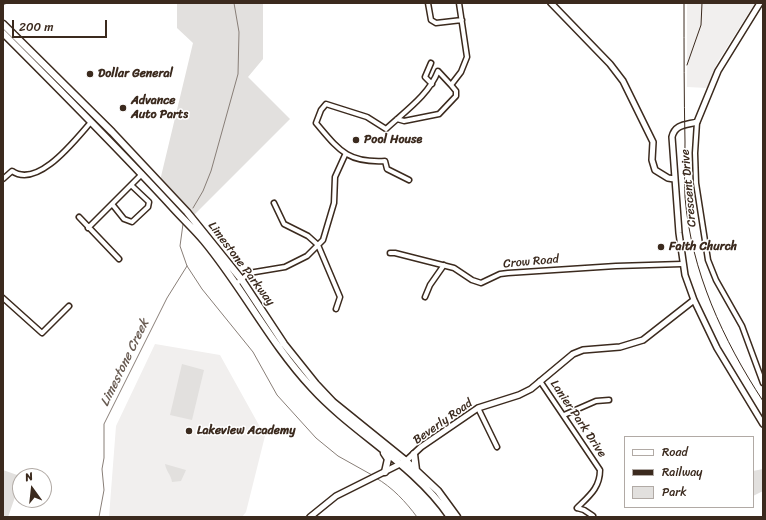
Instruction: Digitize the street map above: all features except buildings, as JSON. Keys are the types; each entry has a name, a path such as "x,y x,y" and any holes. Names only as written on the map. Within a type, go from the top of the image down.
{"main road":[{"name":"Limestone Parkway","path":"3,24 148,169 187,212 241,279 284,344 316,384 333,402 403,463 434,496 450,517"},
{"name":"Limestone Parkway","path":"3,33 142,174 204,240 279,348 311,388 329,406 382,450 417,472 438,491 457,517"},
{"path":"36,66 41,61"},
{"path":"142,174 148,169"},
{"path":"382,450 388,459 385,472"},
{"path":"414,454 417,472"}],"street":[{"path":"428,3 431,20 436,23 462,20"},
{"path":"452,83 461,72 467,57 459,3"},
{"path":"551,3 607,61 623,82 653,142 652,160 655,170 668,178 674,179"},
{"path":"760,3 718,71 698,122 679,125 673,132 674,179 682,264 694,300 721,356 763,424"},
{"path":"431,63 425,77 432,84"},
{"path":"397,119 404,121 439,114 456,96 456,91 452,83 438,71 432,84 397,119 386,130 378,122 367,117 326,104 320,110 316,123 346,155 368,162 385,161 387,169 409,180"},
{"path":"3,179 12,171 19,176 31,175 49,165 91,122"},
{"name":"Crescent Drive","path":"698,122 695,153 696,183 707,254 716,280 742,326 763,383"},
{"path":"236,284 249,274 285,267 307,256 323,240 334,203 335,177 346,155"},
{"path":"88,228 142,174"},
{"path":"112,204 124,219 132,222 148,207 149,202 131,185"},
{"path":"274,203 284,224 308,236 318,245 340,297 336,309"},
{"path":"79,217 88,228 119,258"},
{"name":"Crow Road","path":"390,253 454,268 472,280 481,283 500,274 508,273 616,266 682,264"},
{"path":"425,297 430,285 444,265"},
{"path":"3,298 42,333 69,306"},
{"name":"Beverly Road","path":"310,517 336,496 403,463 444,431 478,408 519,395 540,381 567,358 577,352 620,347 643,340 694,300"},
{"name":"Lanier Park Drive","path":"540,381 600,470 599,482 596,489 577,508 587,511 593,516"},
{"path":"564,415 596,401 609,400"},
{"path":"478,408 497,447"}],"shaded area":[{"path":"687,3 755,3 717,63 707,88 687,87"},
{"name":"Lakeview Academy","path":"155,344 220,355 265,436 246,512 242,517 109,517 116,426"}],"green space":[{"path":"177,3 263,3 263,59 248,77 290,119 188,221 158,189 193,43 177,28"},
{"path":"182,364 204,370 192,420 170,415"},
{"path":"165,464 186,470 181,481 172,482"},
{"path":"763,469 763,491 754,496 754,471"},
{"path":"3,470 12,473 12,506 8,517 3,517"}],"waterway":[{"path":"3,5 7,3"},
{"name":"Limestone Creek","path":"193,208 203,191 211,171 238,74 239,32 234,3"},
{"path":"183,224 180,246 187,266 202,289 253,352 277,395 316,438 338,456 372,475"},
{"name":"Limestone Creek","path":"99,517 104,490 102,469 104,458 104,424 167,298 187,266"},
{"path":"376,478 398,495 417,517"}],"railway":[{"path":"684,3 685,197 688,225 694,252 711,304 735,354 763,401"},
{"path":"687,65 701,25 702,3"}],"place":[{"name":"Dollar General","path":"90,74"},
{"name":"Advance Auto Parts","path":"123,108"},
{"name":"Pool House","path":"356,140"},
{"name":"Faith Church","path":"661,247"},
{"name":"Lakeview Academy","path":"189,431"}]}
